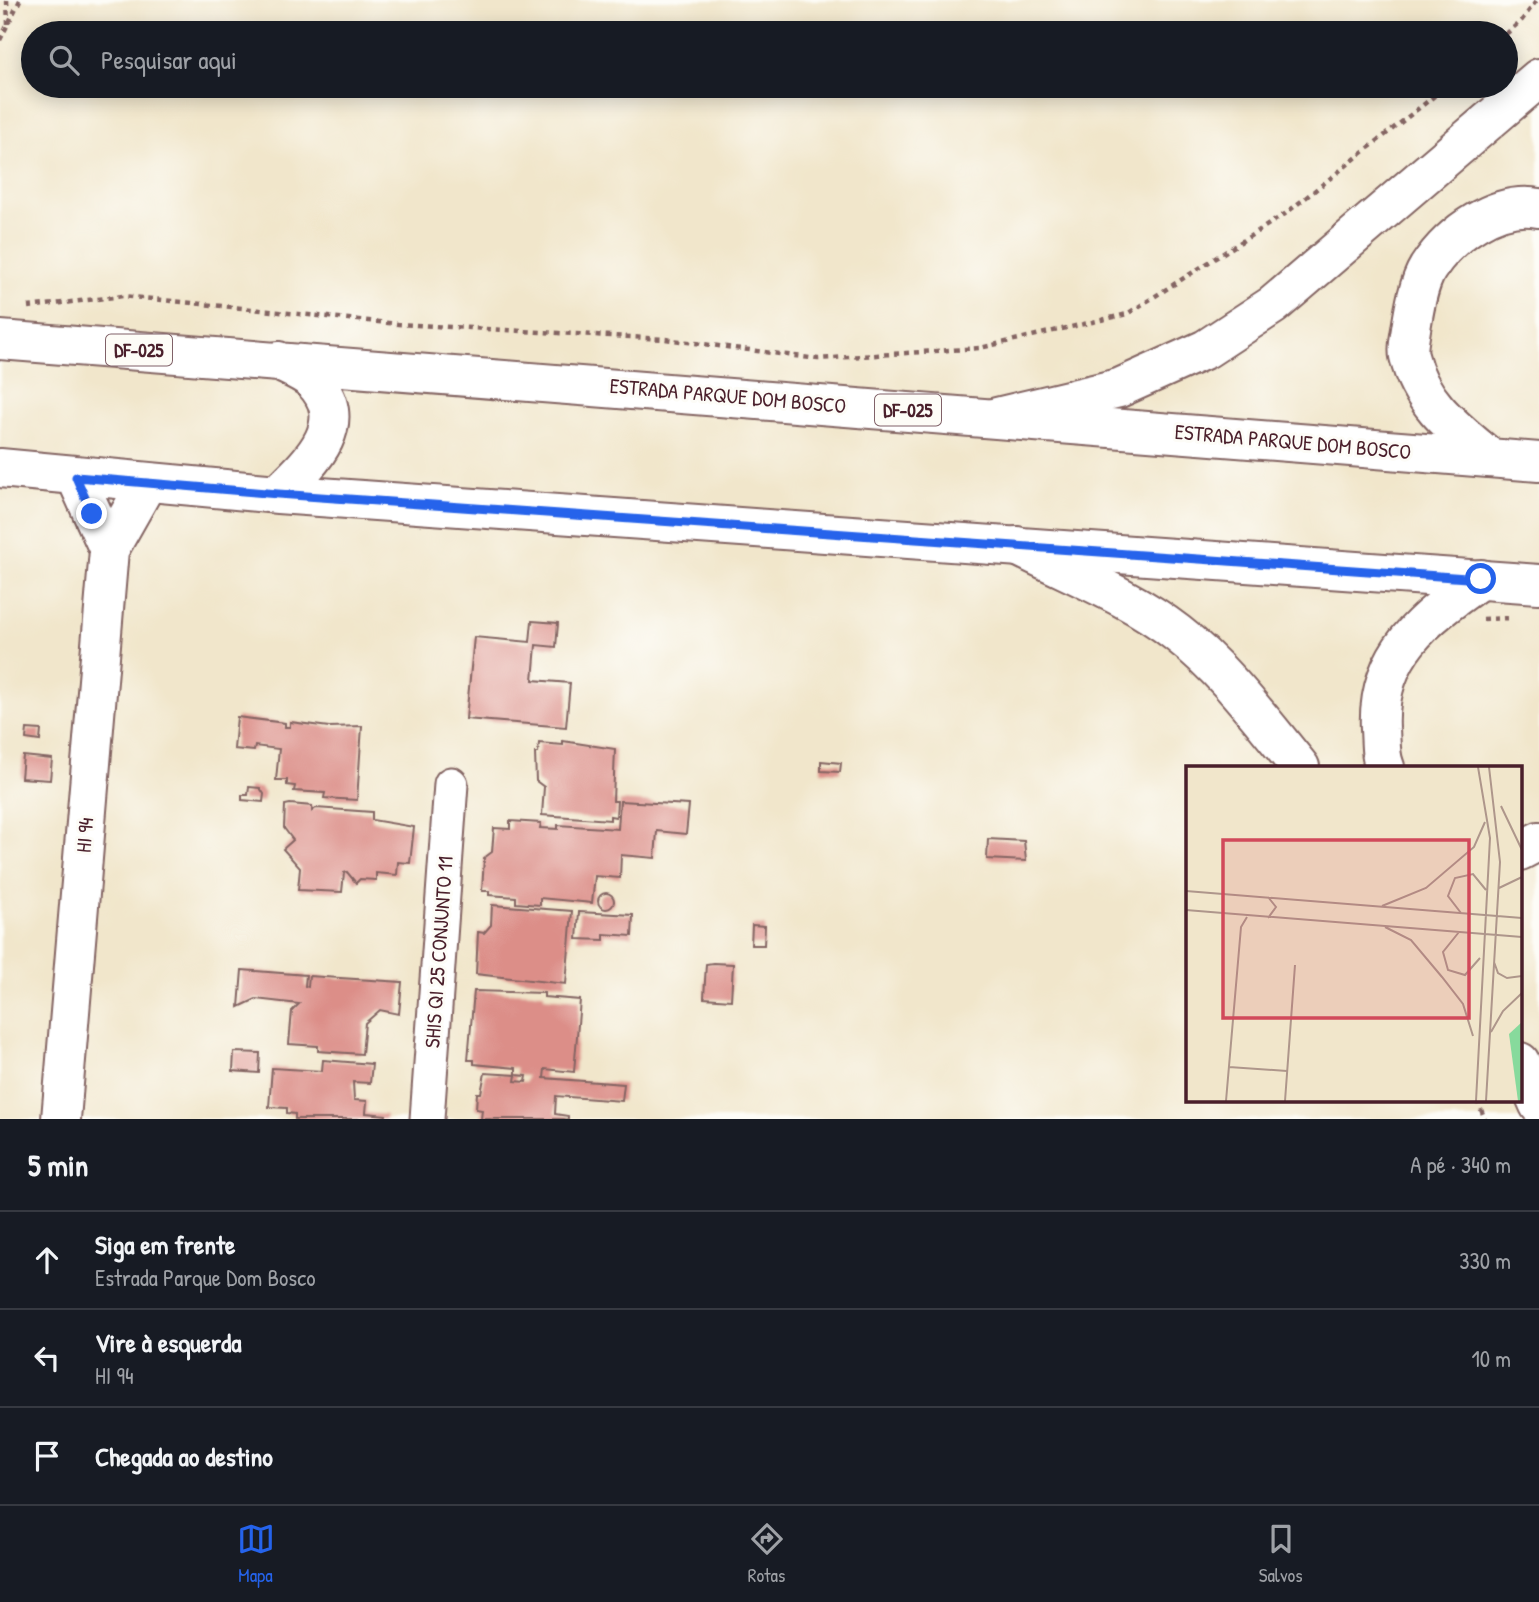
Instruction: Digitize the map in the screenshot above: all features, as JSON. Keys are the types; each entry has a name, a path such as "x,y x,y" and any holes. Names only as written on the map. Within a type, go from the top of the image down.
{"main road":[{"path":"1518,96 1539,78"},
{"path":"997,417 1119,388 1206,349 1273,305 1516,98"},
{"path":"1490,458 1430,405 1409,354 1413,311 1427,269 1453,239 1489,215 1520,204 1539,208"},
{"name":"ESTRADA PARQUE DOM BOSCO","path":"7,324 277,360 1539,462"},
{"path":"277,360 310,378 325,397 329,424 323,445 317,454 278,494"},
{"path":"0,468 278,494 1539,583"},
{"name":"HI 94","path":"76,477 109,551"},
{"name":"HI 94","path":"61,1119 109,551 147,483"},
{"path":"1017,546 1134,606 1177,633 1234,686 1299,766"},
{"path":"1385,766 1379,705 1398,651 1431,614 1481,579"},
{"path":"1522,850 1539,841"},
{"path":"1522,1067 1539,1105"}],"street":[{"name":"SHIS QI 25 CONJUNTO 11","path":"426,1119 451,785"}],"path":[{"path":"7,0 8,25"},
{"path":"0,40 20,0"},
{"path":"1518,24 1537,0"},
{"path":"7,324 123,296 398,324 665,339 818,359 980,348 1127,314 1285,214 1432,98"},
{"path":"1478,1102 1485,1119"}],"building":[{"path":"532,621 558,623 556,647 536,645 533,680 570,683 566,727 466,719 474,637 530,642"},
{"path":"237,717 285,723 285,727 290,727 290,722 329,727 362,726 357,800 324,798 325,793 294,791 295,786 287,785 287,780 276,780 279,749 255,746 254,751 234,749"},
{"path":"27,729 41,730 40,741 26,739"},
{"path":"563,741 615,749 613,801 617,801 616,817 610,816 610,820 542,815 544,787 536,781 535,753 538,753 539,743 563,745"},
{"path":"23,756 52,759 50,780 21,778"},
{"path":"821,761 841,763 840,772 821,771"},
{"path":"249,787 260,788 264,794 263,802 242,800 242,795 248,795"},
{"path":"620,801 689,805 686,834 657,831 655,858 621,855 620,878 595,876 592,903 540,898 540,905 516,903 516,897 489,895 489,891 482,891 484,858 492,852 494,828 510,829 510,821 541,823 540,828 558,829 558,825 618,829"},
{"path":"285,805 312,806 312,811 316,808 372,812 372,820 414,827 410,863 398,862 397,875 376,873 376,880 360,879 356,883 347,872 344,873 342,892 298,890 300,868 283,849 293,840 284,828"},
{"path":"988,839 1024,841 1026,861 987,859"},
{"path":"606,893 612,895 612,907 606,909 600,907 598,901 600,895"},
{"path":"492,905 572,911 566,984 476,974 478,932 484,933 491,925"},
{"path":"579,912 633,915 632,936 604,934 604,940 577,939"},
{"path":"752,925 765,926 764,945 751,945"},
{"path":"706,964 733,964 731,1000 704,998"},
{"path":"242,970 306,975 305,986 308,987 309,976 402,982 399,1014 380,1010 365,1023 362,1054 318,1051 318,1046 289,1044 292,1011 299,1004 256,999 239,1007"},
{"path":"474,991 544,993 544,997 580,1000 574,1072 545,1069 544,1078 624,1084 622,1101 556,1096 555,1114 568,1116 568,1119 481,1119 482,1110 476,1109 477,1093 481,1093 485,1073 516,1075 516,1068 474,1064 474,1060 468,1060","holes":["516,1075 527,1076 526,1082 515,1081"]},
{"path":"234,1052 260,1053 259,1073 233,1071"},
{"path":"323,1060 372,1064 370,1083 353,1082 354,1100 367,1101 366,1113 386,1115 385,1119 295,1119 295,1114 287,1113 287,1108 269,1107 272,1068 322,1071"}],"route":[{"path":"92,514 76,477 278,494 1481,579"}]}
